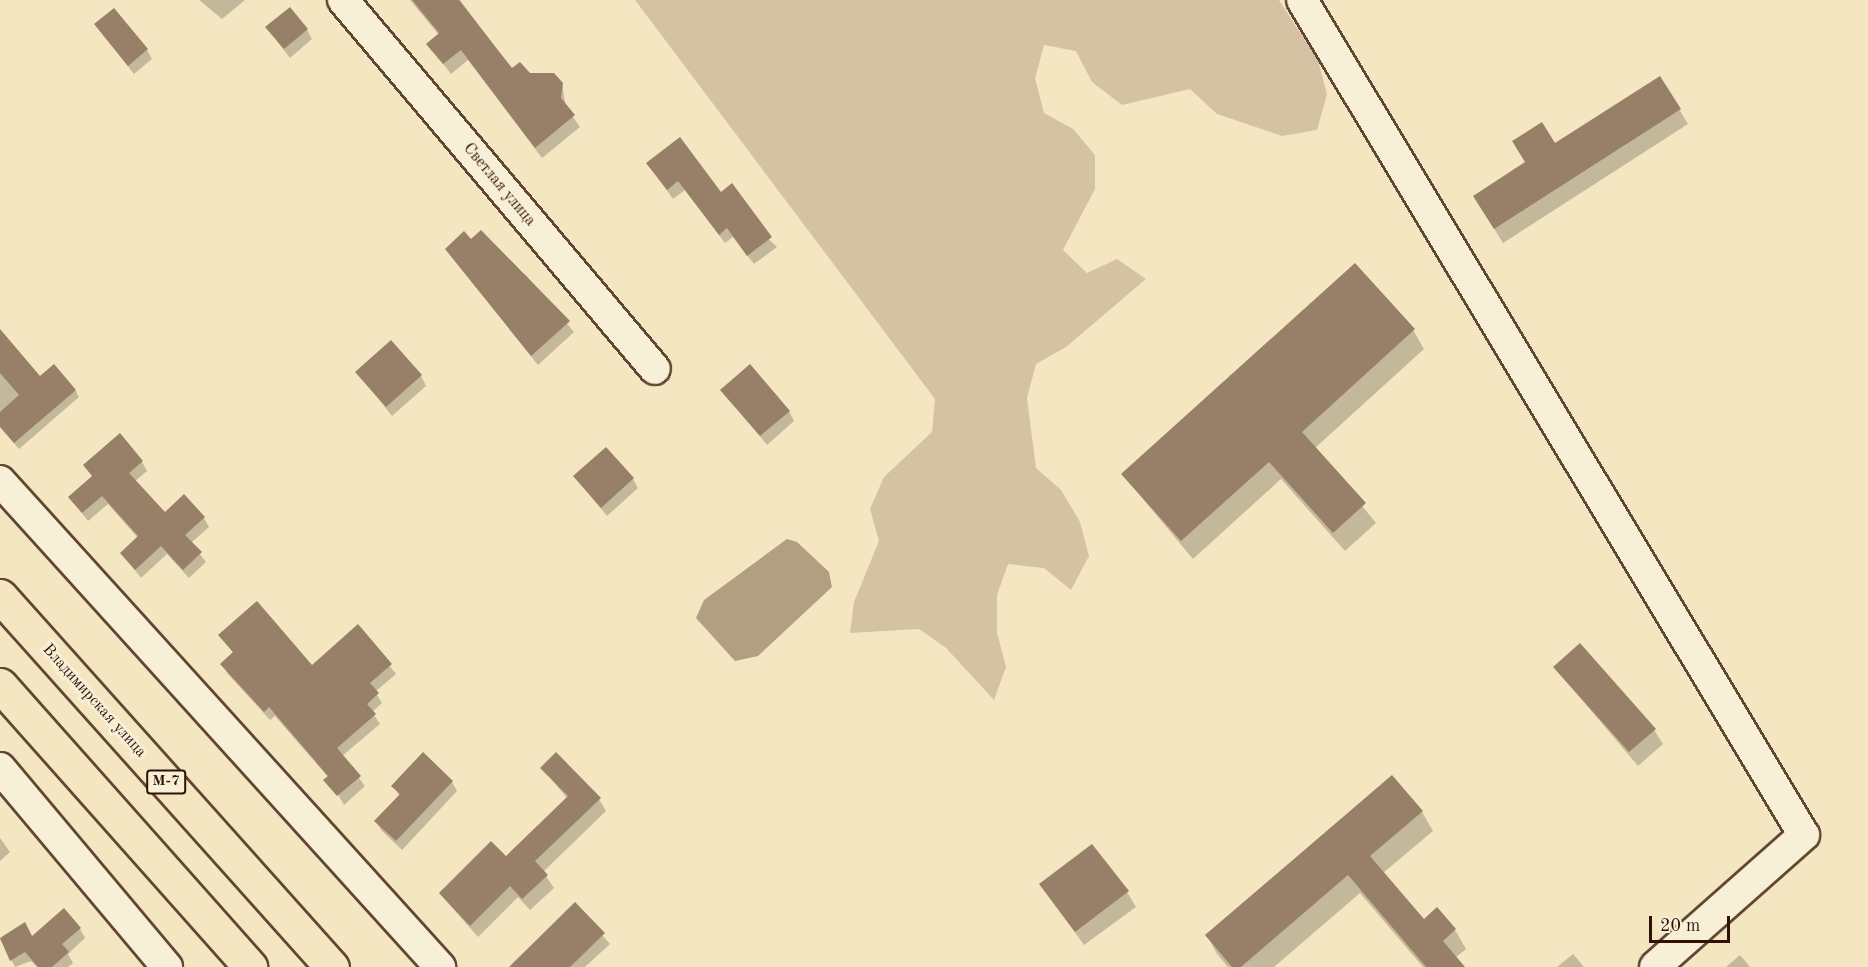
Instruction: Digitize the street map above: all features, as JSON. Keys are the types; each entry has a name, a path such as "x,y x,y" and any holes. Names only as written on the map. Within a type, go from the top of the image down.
{"highway":[{"name":"Владимирская улица","path":"0,596 332,967"},
{"path":"0,685 250,967"}],"street":[{"name":"Светлая улица","path":"343,0 655,369"},
{"path":"1302,0 1804,836 1655,967"},
{"path":"0,481 440,967"},
{"path":"0,768 167,967"}],"shaded area":[{"path":"635,0 1279,0 1318,60 1327,94 1317,130 1282,136 1217,114 1190,89 1122,105 1092,82 1076,51 1044,45 1035,78 1044,113 1073,129 1095,155 1095,189 1063,250 1087,273 1117,259 1146,279 1066,347 1036,364 1027,398 1036,468 1061,490 1080,522 1089,556 1071,590 1044,568 1008,564 997,595 997,633 1006,667 994,700 946,648 919,629 850,633 854,602 879,541 870,509 884,477 932,432 935,399"},
{"path":"787,539 797,542 829,572 832,587 758,656 735,661 696,618 704,600"}],"building":[{"path":"412,0 459,0 512,68 520,62 530,73 554,73 563,83 561,98 575,115 535,148 461,50 443,64 426,44 439,33"},
{"path":"290,7 308,29 284,49 265,27"},
{"path":"114,8 148,49 128,66 94,24"},
{"path":"1660,76 1681,109 1494,229 1473,196 1525,162 1512,141 1542,122 1555,143"},
{"path":"680,137 721,192 732,183 772,237 747,256 727,228 719,235 678,181 667,190 646,163"},
{"path":"481,230 570,321 531,356 445,249 464,231 471,239"},
{"path":"1355,263 1415,329 1302,432 1366,503 1333,533 1269,462 1181,541 1121,474"},
{"path":"0,329 40,376 54,364 76,390 14,443 0,427 0,412 19,395 0,373"},
{"path":"391,340 422,375 386,407 355,372"},
{"path":"750,364 790,411 760,436 720,390"},
{"path":"120,433 143,461 129,473 165,512 184,494 205,517 185,535 202,552 183,570 161,546 135,570 120,553 138,536 102,496 82,513 68,497 92,476 83,465"},
{"path":"606,447 634,478 601,508 573,476"},
{"path":"257,601 312,665 358,624 392,664 370,683 379,693 367,704 376,714 337,748 361,776 337,796 323,780 328,776 269,707 264,712 220,664 233,652 218,635"},
{"path":"1580,643 1656,729 1629,752 1553,667"},
{"path":"423,752 453,781 396,841 374,821 400,794 391,786"},
{"path":"556,752 601,798 535,861 548,875 522,899 510,886 470,926 439,893 491,841 506,856 568,796 540,768"},
{"path":"1392,775 1423,811 1370,856 1424,919 1437,907 1456,929 1443,941 1465,967 1426,967 1348,875 1241,967 1232,967 1205,935"},
{"path":"1092,844 1129,891 1075,932 1039,884"},
{"path":"575,902 605,933 570,967 509,967"},
{"path":"64,908 81,928 62,944 69,952 52,967 38,967 25,952 10,961 0,938 25,922 32,936"}]}
